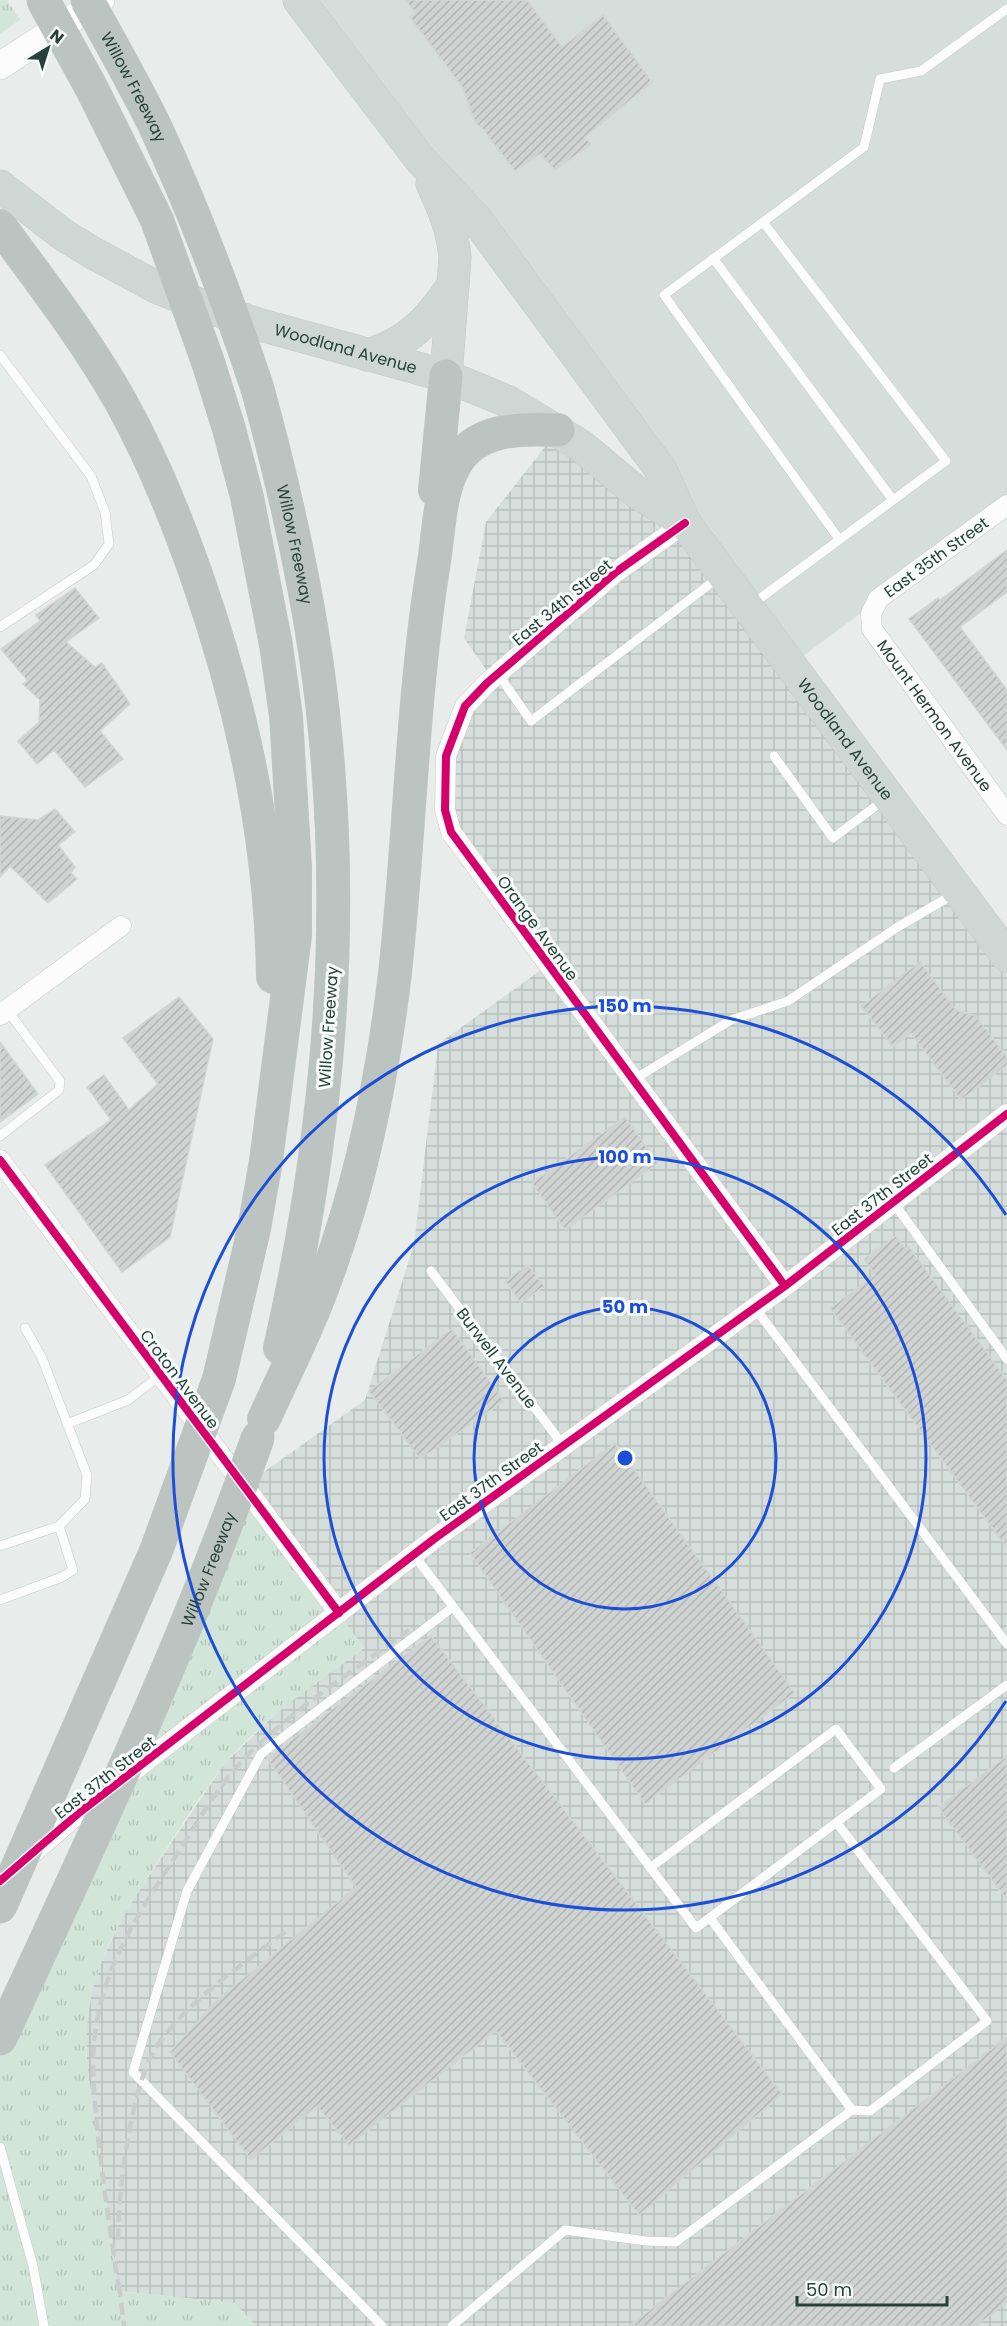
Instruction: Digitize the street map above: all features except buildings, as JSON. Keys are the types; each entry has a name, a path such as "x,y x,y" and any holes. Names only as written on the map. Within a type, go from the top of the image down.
{"highway":[{"path":"0,1907 156,1551 219,1379 254,1229 266,1161 295,936 295,866 286,716 276,645 247,497 229,429 208,362 156,220 92,87 43,0"},
{"name":"Willow Freeway","path":"0,2039 108,1807 224,1533 261,1428 297,1272 316,1154 330,1028 334,880 325,731 316,656 289,512 257,387 211,256 153,123 87,0"},
{"path":"0,226 63,313 121,402 167,498 206,603 236,706 258,802 268,873 273,949 275,1083"},
{"path":"261,1428 318,1299 333,1256 357,1175 382,1064 395,971 430,585 433,504 446,376"},
{"path":"430,585 446,489 460,456 476,443 496,434 524,428 558,430"}],"main road":[{"path":"0,66 101,0"},
{"name":"Woodland Avenue","path":"299,0 419,158 476,219 662,470 685,523 1007,956"},
{"path":"419,158 450,226 455,258 446,376"},
{"name":"Woodland Avenue","path":"4,186 62,234 93,254 158,288 228,314 446,376 509,402 558,430 601,461 634,490 685,523"},
{"path":"367,355 388,349 414,331 438,307 453,285"}],"street":[{"name":"East 35th Street","path":"871,614 878,599 1007,506"},
{"name":"East 34th Street","path":"492,678 616,572 685,523"},
{"name":"Mount Hermon Avenue","path":"871,614 872,629 1006,812"},
{"name":"Orange Avenue","path":"492,678 465,706 446,756 445,810 451,832 785,1286"},
{"path":"3,1012 121,926"},
{"name":"East 37th Street","path":"0,1881 80,1812 414,1555 785,1286 1007,1114"},
{"name":"Croton Avenue","path":"0,1160 339,1613"}],"lane":[{"path":"839,539 663,295 864,147 880,79 921,71 1007,9"},
{"path":"748,607 946,461 762,222"},
{"path":"713,258 893,500"},
{"path":"0,355 92,476 105,512 109,544 94,565 0,627"},
{"path":"492,678 531,721 723,574"},
{"path":"774,756 833,838 889,797"},
{"path":"633,1080 731,1020 788,1001 896,928 958,891"},
{"path":"0,1136 59,1090 60,1081 3,1012"},
{"path":"893,1202 1007,1359"},
{"name":"Burwell Avenue","path":"431,1271 563,1445"},
{"path":"755,1308 1007,1644"},
{"path":"0,1546 59,1526 85,1499 86,1491 87,1475 42,1358 26,1328"},
{"path":"67,1424 128,1400 161,1375"},
{"path":"0,1600 62,1577 73,1570 59,1526"},
{"path":"414,1555 650,1868 696,1928 881,1789 836,1729 650,1868"},
{"path":"382,2326 133,2072 187,1891 261,1754 453,1607"},
{"path":"894,1768 1007,1685"},
{"path":"452,2326 565,2230 646,2241 676,2242 852,2110 870,2111 987,2021 837,1823"},
{"path":"710,1918 852,2110"},
{"path":"0,2147 33,2266 44,2326"}],"shaded area":[{"path":"299,0 1007,0 1007,505 791,665"},
{"path":"558,430 685,523 1007,956 1007,2326 256,2326 234,2303 119,2291 87,2065 86,2031 92,1989 104,1956 127,1909 224,1764 283,1707 364,1648 244,1486 365,1400 414,1244 438,1044 548,965 451,832 446,756 492,678 464,638 486,522"}],"green space":[{"path":"0,0 7,0 20,20 0,34"},
{"path":"244,1486 364,1648 260,1728 235,1752 206,1788 138,1893 107,1948 91,1997 88,2016 87,2065 119,2291 234,2303 256,2326 0,2326 0,2039"}],"railway":[{"path":"119,2291 101,2160 93,2065 100,2008 116,1960 151,1894 228,1777 266,1737 409,1630"},
{"path":"118,2240 120,2194 128,2138 149,2060 159,2043 187,2010 220,1981 290,1928"},
{"path":"119,2285 124,2326"}],"cycle path":[{"path":"685,523 616,572 487,683 465,706 446,756 445,810 451,832 785,1286"},
{"path":"0,1881 80,1812 434,1539 785,1286 1007,1114"},
{"path":"0,1160 339,1613"}]}
